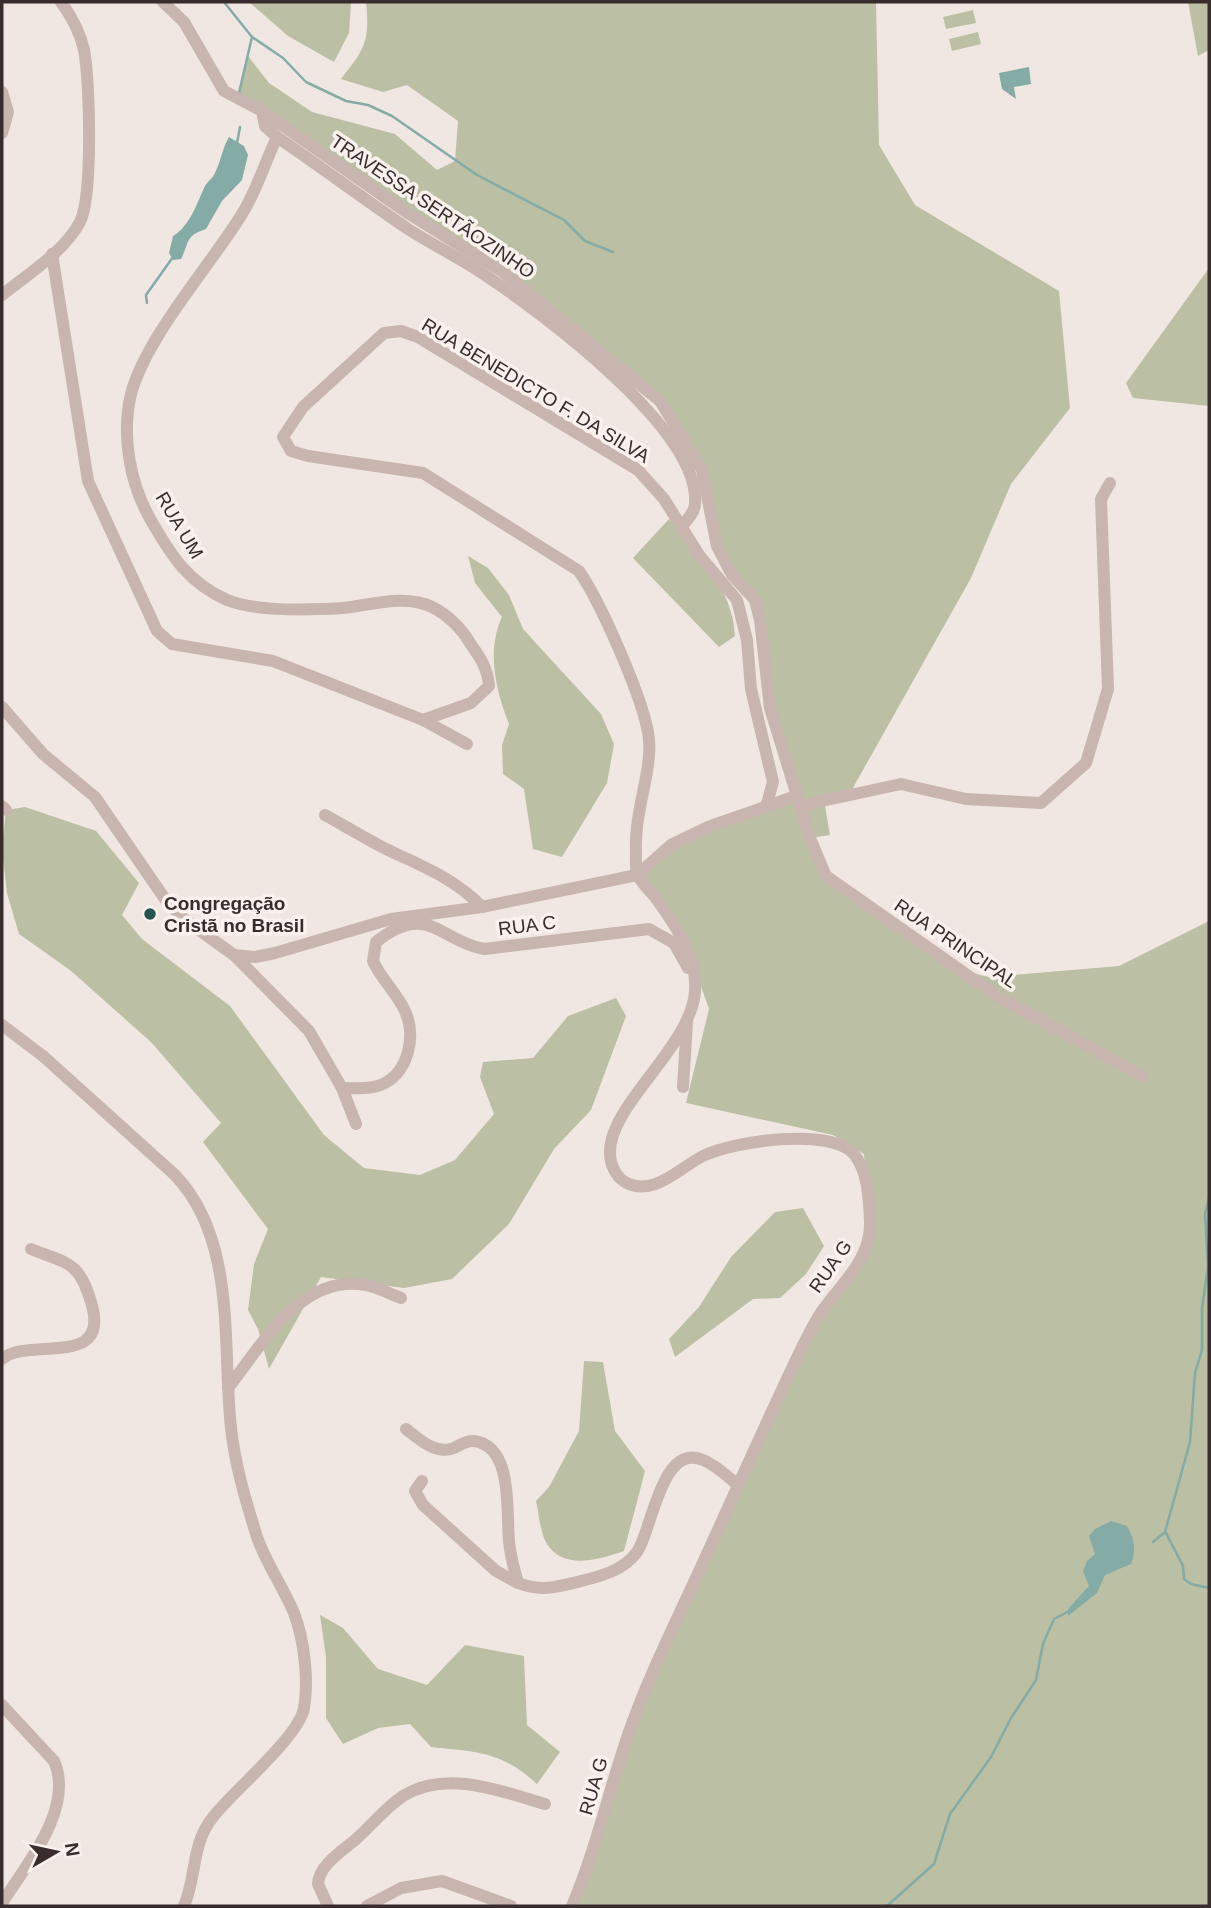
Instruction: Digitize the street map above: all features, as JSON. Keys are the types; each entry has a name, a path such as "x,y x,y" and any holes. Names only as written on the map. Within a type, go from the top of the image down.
{"street":[{"path":"2,295 52,254 80,223 88,197 85,54 76,26 61,2"},
{"name":"TRAVESSA SERTÃOZINHO","path":"163,2 184,22 224,91 262,111 409,214 503,272 660,401 702,470 717,546 732,575 755,600 760,620 770,708 797,801"},
{"path":"2,92 8,112 2,133"},
{"path":"262,111 265,126 277,137 410,230 502,287 634,394 666,432 683,459 694,489 695,506 682,526"},
{"name":"RUA UM","path":"277,137 244,212 143,364 127,415 133,480 145,510 175,563 192,580 228,600 245,605 299,609 400,601 419,603 433,607 462,630 488,673 489,686 471,703 423,720"},
{"path":"52,254 88,481 157,631 172,644 273,661 423,720 467,744"},
{"name":"RUA BENEDICTO F. DA SILVA","path":"637,875 637,813 649,762 649,736 593,590 579,571 423,473 308,456 291,451 283,436 303,407 384,333 401,331 418,337 638,470 664,499 699,555 737,600 747,640 751,689 773,782 766,807"},
{"path":"234,955 255,957 391,919 482,907 637,875 671,845 708,827 766,807 797,801 901,784 966,799 1041,803 1086,763 1108,690 1101,499 1110,483"},
{"path":"2,707 43,754 95,797 167,902 192,926 234,955 309,1031 342,1088 356,1124"},
{"name":"RUA PRINCIPAL","path":"797,801 826,876 996,996 1142,1076"},
{"path":"325,815 463,886 482,907"},
{"name":"RUA G","path":"572,1906 592,1860 639,1706 738,1485 820,1314 862,1259 869,1243 871,1224 865,1175 857,1157 845,1146 824,1140 788,1140 725,1148 704,1156 657,1184 643,1188 629,1185 618,1177 612,1164 612,1136 666,1057 688,1015 695,991 688,949 637,875"},
{"name":"RUA C","path":"342,1088 365,1088 387,1082 406,1059 411,1041 410,1023 404,1008 379,975 373,961 372,949 388,932 412,925 431,924 472,947 484,949 649,929 659,932 674,943 686,962 695,991"},
{"path":"683,1087 688,1015"},
{"path":"2,1025 43,1056 190,1191 205,1218 213,1245 222,1297 236,1465 259,1541 299,1631 305,1702 299,1724 212,1818 201,1834 184,1906"},
{"path":"2,1359 23,1349 48,1351 76,1345 89,1337 94,1326 94,1313 81,1274 74,1267 31,1249"},
{"path":"228,1388 301,1300 321,1287 345,1283 367,1285 401,1298"},
{"path":"407,1429 435,1449 453,1448 472,1440 481,1443 497,1457 507,1485 509,1545 518,1583"},
{"path":"422,1481 415,1491 423,1505 496,1571 518,1583 545,1590 601,1576 619,1568 638,1551 658,1492 678,1464 688,1458 702,1459 738,1485"},
{"path":"2,1705 54,1761 59,1771 60,1793 41,1840 2,1903"},
{"path":"328,1906 318,1884 325,1867 384,1811 405,1795 430,1787 461,1783 545,1804"},
{"path":"367,1906 401,1888 442,1881 511,1906"}],"green space":[{"path":"249,2 351,2 349,33 334,62 288,36"},
{"path":"366,2 876,2 879,145 915,205 1059,291 1070,408 1011,484 971,578 854,786 853,793 824,800 830,835 810,838 826,876 959,970 989,977 1119,966 1209,921 1209,1906 572,1906 629,1731 820,1314 869,1243 864,1154 833,1135 686,1103 709,1009 688,949 637,875 671,845 795,797 770,708 760,620 717,546 702,470 660,401 503,272 239,93 248,56 269,83 312,112 395,134 437,170 455,161 458,121 407,85 383,92 341,79 356,60 364,44 367,26"},
{"path":"1188,2 1209,2 1209,50 1198,56"},
{"path":"973,10 976,23 946,29 943,17"},
{"path":"978,32 981,44 952,51 949,39"},
{"path":"1209,268 1209,406 1133,398 1126,383"},
{"path":"669,519 712,573 728,603 735,636 719,647 633,558"},
{"path":"468,556 488,568 509,595 523,629 601,714 614,744 607,783 562,857 533,849 524,789 503,774 502,745 509,724 500,698 494,657 497,630 502,617 475,583"},
{"path":"25,807 96,831 139,883 122,915 142,939 230,1006 324,1135 364,1168 420,1175 455,1160 494,1114 480,1077 483,1062 533,1058 568,1016 616,998 626,1016 591,1110 554,1149 509,1224 452,1279 404,1288 321,1277 269,1369 258,1329 248,1310 254,1264 268,1229 203,1142 221,1123 152,1043 70,970 19,934 7,893 2,848 6,810"},
{"path":"803,1208 824,1246 806,1274 780,1298 753,1299 675,1357 669,1339 699,1307 731,1257 775,1212"},
{"path":"584,1361 603,1362 615,1431 645,1471 624,1551 583,1561 563,1558 547,1544 536,1501 549,1487 579,1431"},
{"path":"320,1615 343,1628 378,1669 427,1685 465,1645 524,1656 527,1725 560,1752 537,1784 500,1759 475,1752 431,1747 410,1724 378,1728 343,1744 326,1718 326,1657"}],"water":[{"path":"1029,67 1031,84 1014,87 1016,99 1002,89 999,73"},
{"path":"229,137 244,146 248,155 242,180 222,201 206,229 191,237 181,259 173,260 169,253 173,236 192,214 205,186 215,173"},
{"path":"1111,1521 1127,1526 1130,1531 1134,1545 1131,1564 1105,1575 1097,1593 1068,1616 1068,1609 1089,1586 1083,1571 1087,1561 1095,1554 1089,1536 1095,1529"}],"waterway":[{"path":"224,2 252,37 283,58 306,82 346,101 368,105 392,116 477,175 564,220 585,241 613,252"},
{"path":"239,93 252,37"},
{"path":"237,143 240,127"},
{"path":"147,303 146,295 173,257"},
{"path":"1153,1542 1165,1532 1190,1442 1195,1373 1202,1350 1202,1308 1208,1267 1205,1214 1209,1198"},
{"path":"1166,1533 1183,1566 1184,1579 1191,1584 1209,1588"},
{"path":"887,1906 934,1864 950,1814 991,1757 1011,1718 1036,1680 1043,1644 1054,1619 1069,1611"}],"place":[{"name":"Congregação Cristã no Brasil","path":"150,914"}]}
